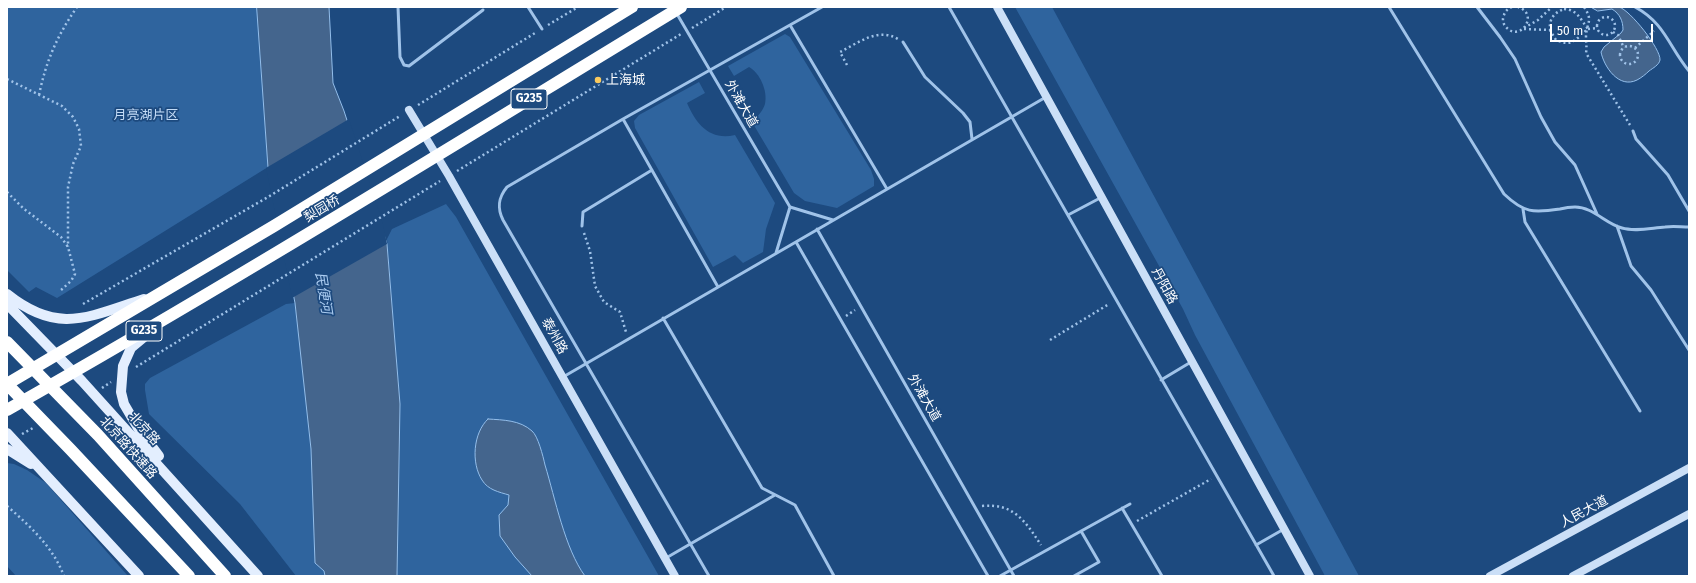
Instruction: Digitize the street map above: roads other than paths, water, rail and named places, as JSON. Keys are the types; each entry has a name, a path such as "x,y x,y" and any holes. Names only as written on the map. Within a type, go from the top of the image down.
{"highway":[{"name":"G235","path":"424,135 632,7"},
{"name":"G235","path":"437,155 678,9"},
{"name":"梨园桥","path":"157,295 424,135"},
{"name":"梨园桥","path":"166,318 378,192 437,155"},
{"name":"G235","path":"7,384 157,295"},
{"name":"G235","path":"7,410 166,318"},
{"name":"北京路快速路","path":"7,342 98,435 225,576"},
{"path":"7,384 189,576"}],"main road":[{"path":"7,294 22,306 43,316 64,319 75,319 95,315 157,295"},
{"name":"北京路","path":"7,304 74,372 258,576"},
{"path":"166,318 131,348 123,366 121,392 124,404 138,428 197,507"},
{"path":"7,433 139,576"},
{"path":"7,449 29,462 57,486"}],"street":[{"name":"丹阳路","path":"997,7 1310,576"},
{"name":"泰州路","path":"409,110 449,176 675,576"},
{"name":"人民大道","path":"1490,576 1689,468"},
{"path":"1573,576 1689,514"}],"lane":[{"path":"398,7 400,57 404,65 409,66 483,10"},
{"path":"528,7 542,29"},
{"path":"709,576 503,220 499,203 501,195 506,187 822,7"},
{"path":"949,7 1274,576"},
{"path":"1389,7 1504,194 1523,209 1539,211 1575,207 1584,208 1621,228 1636,229 1667,226 1689,227"},
{"path":"1477,7 1500,36 1515,59 1541,117 1555,142 1575,165 1597,214"},
{"path":"1635,7 1646,13 1660,26 1689,71"},
{"name":"外滩大道","path":"678,9 687,31 790,207"},
{"path":"790,25 887,189"},
{"path":"903,42 925,77 963,113 970,122 972,139"},
{"path":"563,376 1046,97"},
{"path":"623,119 718,287"},
{"path":"1633,131 1636,138 1668,175 1689,211"},
{"path":"582,226 583,212 652,170"},
{"path":"1068,215 1102,197"},
{"path":"776,253 790,207 833,220"},
{"path":"1523,209 1525,222 1640,411"},
{"path":"1617,226 1631,266 1651,290 1689,350"},
{"name":"外滩大道","path":"817,229 1014,576"},
{"path":"796,242 988,576"},
{"path":"663,318 762,488 795,505 834,576"},
{"path":"1161,380 1192,362"},
{"path":"665,558 775,495"},
{"path":"1000,576 1130,504"},
{"path":"1122,508 1162,576"},
{"path":"1256,545 1284,529"},
{"path":"1074,576 1098,562 1081,531"}],"water":[{"path":"1616,6 1630,15 1644,30 1656,48 1660,60 1656,66 1637,80 1630,82 1624,82 1613,75 1605,64 1601,52 1604,47 1621,33 1623,30 1622,21 1619,15 1612,9 1598,11 1591,7"},
{"name":"民便河","path":"257,7 329,7 333,83 344,111 387,244 400,404 397,576 325,576 324,571 315,563 311,449 295,303 268,167"},
{"path":"488,419 505,420 517,423 527,427 534,434 542,452 566,538 578,565 585,576 532,576 515,557 500,536 499,515 508,505 509,495 494,490 484,483 478,473 475,457 475,448 479,432"}],"place":[{"name":"上海城","path":"598,80"}],"park label":[{"name":"月亮湖片区","path":"146,115"}]}
